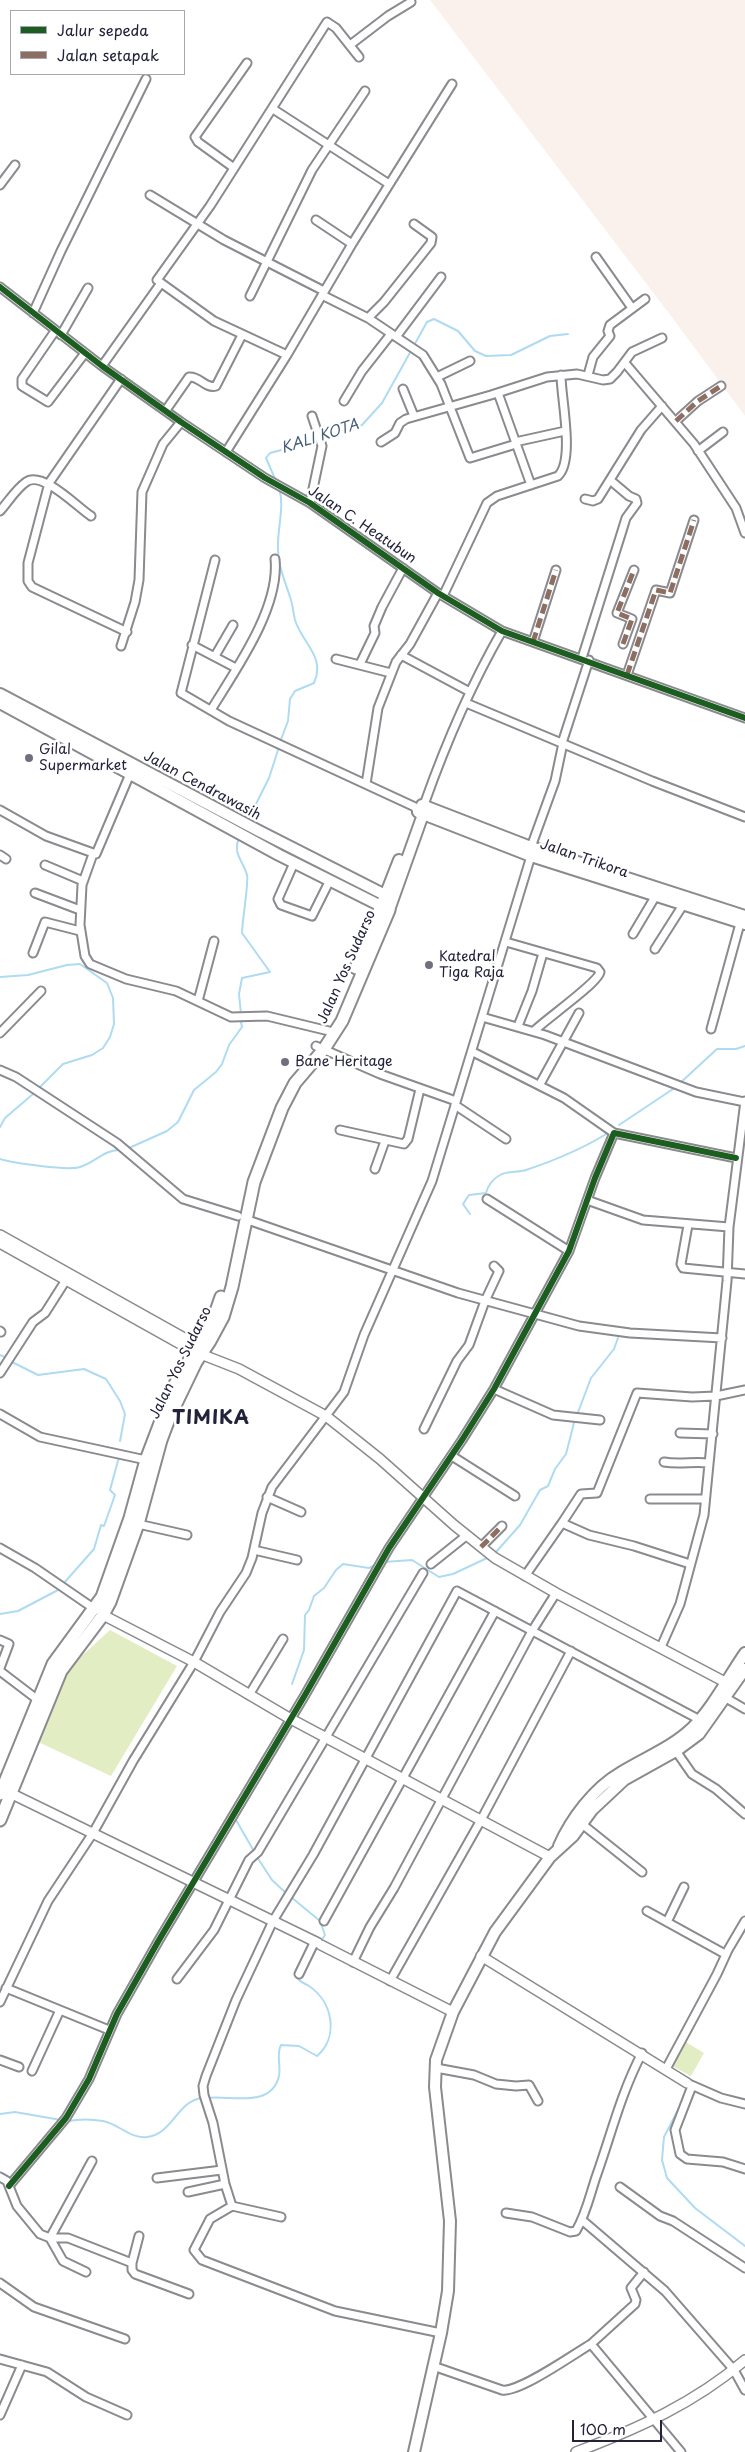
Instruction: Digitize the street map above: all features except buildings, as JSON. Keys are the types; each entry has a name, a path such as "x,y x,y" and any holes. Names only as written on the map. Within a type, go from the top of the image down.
{"highway":[{"name":"Jalan Yos Sudarso","path":"320,1048 350,987 387,902"},
{"name":"Jalan Yos Sudarso","path":"0,1820 4,1791 38,1700 58,1656 110,1602 138,1524 161,1440 201,1351 224,1288 241,1218 248,1176 272,1116 293,1074 320,1048 342,1021 387,902"},
{"name":"Jalan Yos Sudarso","path":"4,1791 61,1671 99,1612 127,1527 146,1460 175,1384 201,1351"}],"main road":[{"name":"Jalan Cendrawasih","path":"0,694 40,721 130,774 283,843 387,902"},
{"name":"Jalan Cendrawasih","path":"0,704 40,721 192,801 278,856 329,882 387,902"},
{"name":"Jalan Trikora","path":"421,807 531,851 655,897 743,920"},
{"name":"Jalan Yos Sudarso","path":"387,902 421,807"},
{"path":"278,856 283,843"},
{"name":"Jalan Trikora","path":"531,851 743,920"},
{"path":"554,1853 573,1836 592,1810 624,1780 676,1751 699,1734 703,1722 724,1682 745,1653"},
{"path":"414,2452 448,2292 450,2221 437,2113 436,2068 442,2041 453,2012 495,1932 554,1853 566,1832 601,1789 618,1774 677,1740 703,1722 726,1698 745,1669"}],"street":[{"path":"350,45 388,16 411,2"},
{"path":"287,355 214,321 157,280 273,109 327,22 332,24 359,57"},
{"path":"234,168 198,142 195,137 247,62"},
{"path":"33,313 61,251 146,79"},
{"path":"226,452 452,84"},
{"path":"250,296 304,185 365,91"},
{"path":"273,109 389,184"},
{"path":"0,185 15,165"},
{"path":"150,195 196,225 368,318 423,355 438,377 470,458 565,431"},
{"path":"316,220 352,244"},
{"path":"368,318 384,302 431,243 432,237 414,224"},
{"path":"596,257 632,308"},
{"path":"344,401 362,371 441,277"},
{"path":"102,366 161,282"},
{"name":"Jalan C. Heatubun","path":"0,287 102,366 181,422 265,478 310,503 441,594 502,631 586,659 745,718"},
{"path":"85,353 48,402 22,386 22,379 58,333 88,288"},
{"path":"588,375 593,357 610,336 608,328 645,299"},
{"path":"166,410 189,377 195,378 209,386 216,386 242,335"},
{"path":"381,442 395,433 402,421 414,416 498,393 538,379 561,375 588,375 603,380 610,379 625,363 632,352 662,338"},
{"path":"438,377 470,361"},
{"path":"625,363 676,421 698,451 736,508 745,533"},
{"path":"366,784 378,708 390,673 441,594 487,502 495,497 558,476 563,470 567,448 561,375"},
{"path":"121,379 49,483 31,545 28,581 32,587 127,632"},
{"path":"676,421 698,401 721,386"},
{"path":"403,389 414,416"},
{"path":"498,393 531,485"},
{"path":"585,499 598,500 641,430 662,406"},
{"path":"310,503 322,446 320,435 312,416"},
{"path":"121,646 127,632 139,580 142,492 163,444 181,422"},
{"path":"698,451 723,432"},
{"path":"0,511 27,480 49,483 70,502 91,516"},
{"path":"0,2002 48,1901 93,1833 133,1761 194,1662 220,1612 246,1573 254,1550 267,1497 279,1476 326,1416 349,1380 364,1334 432,1181 506,942 531,851 555,781 563,743 622,531 626,518 637,503 636,499 629,496 610,480"},
{"path":"627,675 656,590 670,593 694,520"},
{"path":"211,710 262,621 276,576 275,559"},
{"path":"215,560 181,693 235,724 421,807 470,692 502,631"},
{"path":"360,664 375,633 374,626 382,608 403,568"},
{"path":"532,642 556,570"},
{"path":"623,644 632,619 617,613 634,570"},
{"path":"215,656 233,625"},
{"path":"192,645 236,668"},
{"path":"401,655 470,692"},
{"path":"336,658 390,673"},
{"path":"466,703 652,781 745,816"},
{"path":"130,774 99,851 93,854 83,881 80,931 85,956 90,964 126,979 176,991 231,1017 268,1016 329,1031"},
{"path":"0,810 46,836 93,854"},
{"path":"294,863 278,899 281,904 312,916 329,882"},
{"path":"45,865 83,881"},
{"path":"35,893 80,910"},
{"path":"633,934 655,897"},
{"path":"655,949 683,905"},
{"path":"711,1029 743,920"},
{"path":"33,953 45,922 80,931"},
{"path":"198,1001 214,941"},
{"path":"506,942 596,968 600,972 595,981 546,1018 534,1032"},
{"path":"518,1026 532,991 543,953"},
{"path":"0,1033 41,991"},
{"path":"540,1084 579,1013"},
{"path":"482,1017 518,1026 562,1041 696,1092 745,1102 736,1158 729,1227 722,1338 704,1515 680,1604 661,1647"},
{"path":"320,1048 456,1103 506,1139"},
{"path":"473,1052 540,1084 564,1098 614,1133 736,1158"},
{"path":"0,1070 16,1078 117,1143 183,1199 485,1301 535,1315 597,1329 722,1338"},
{"path":"340,1130 402,1145 406,1143 420,1089"},
{"path":"9,2186 61,2127 92,2072 109,2030 158,1940 289,1718 305,1695 379,1565 422,1496 452,1456 494,1389 569,1251 614,1133"},
{"path":"375,1168 385,1141"},
{"path":"487,1199 569,1251"},
{"path":"587,1200 643,1220 729,1227"},
{"path":"688,1225 682,1267 686,1269 745,1274"},
{"path":"0,1235 201,1351"},
{"path":"0,1243 66,1280 282,1391 326,1416 380,1459 466,1536 481,1547 525,1576 724,1682"},
{"path":"424,1428 456,1361 470,1345 485,1301 500,1271 494,1266"},
{"path":"0,1373 33,1322 45,1313 66,1280"},
{"path":"494,1389 553,1415 600,1420"},
{"path":"525,1576 581,1494 597,1493 637,1393 692,1397 716,1396 745,1390"},
{"path":"0,1414 40,1437 146,1460"},
{"path":"680,1432 713,1434"},
{"path":"452,1456 515,1496"},
{"path":"664,1462 684,1464 708,1462"},
{"path":"267,1497 301,1512"},
{"path":"650,1499 705,1499"},
{"path":"562,1523 589,1535 634,1546 690,1564"},
{"path":"138,1524 187,1535"},
{"path":"481,1547 502,1526"},
{"path":"431,1564 466,1536"},
{"path":"0,1548 35,1568 99,1612 194,1662 289,1718 481,1820 554,1853"},
{"path":"254,1550 296,1560"},
{"path":"177,1979 214,1930 249,1860 258,1852 423,1573"},
{"path":"232,2206 204,2095 203,2086 206,2076 232,2009 273,1921 286,1901 457,1591 703,1722"},
{"path":"353,1962 370,1927 394,1888 532,1631 556,1593"},
{"path":"324,1921 495,1611"},
{"path":"249,1695 283,1639"},
{"path":"0,1640 9,1644 0,1670 38,1700"},
{"path":"390,1981 481,1820 571,1651"},
{"path":"726,1698 745,1709"},
{"path":"676,1751 692,1774 716,1789 745,1814"},
{"path":"4,1791 318,1943 453,2012"},
{"path":"582,1824 642,1872"},
{"path":"667,1922 684,1887"},
{"path":"647,1911 725,1954"},
{"path":"666,2069 718,1974 725,1954 745,1921"},
{"path":"299,1974 318,1943"},
{"path":"481,1956 642,2053 690,2085 721,2098 745,2104"},
{"path":"6,1988 109,2030"},
{"path":"32,2071 60,2010"},
{"path":"506,2214 532,2217 573,2233 582,2220 607,2147 620,2099 642,2053"},
{"path":"0,2060 19,2067"},
{"path":"436,2068 474,2075 496,2084 516,2086 529,2084 538,2101"},
{"path":"690,2085 676,2130 680,2154 687,2159 723,2162 745,2169"},
{"path":"50,2238 92,2161"},
{"path":"157,2178 222,2170"},
{"path":"0,2177 6,2180 17,2206 40,2234 50,2238 68,2238 132,2262"},
{"path":"188,2192 225,2184"},
{"path":"620,2187 660,2216 673,2221 745,2268"},
{"path":"281,2217 232,2206 210,2219 194,2250 202,2260 334,2311 441,2332"},
{"path":"582,2220 665,2291 734,2370 745,2390"},
{"path":"139,2236 132,2262 132,2270 135,2274 189,2294"},
{"path":"50,2238 63,2261 86,2272"},
{"path":"433,2366 502,2390 510,2390 544,2373 591,2344 635,2304 636,2300 631,2288 644,2272"},
{"path":"0,2283 34,2307 125,2339"},
{"path":"591,2344 681,2452"},
{"path":"0,2359 47,2372 86,2397 127,2415"},
{"path":"576,2452 654,2419 704,2391 745,2360"},
{"path":"0,2415 22,2365"}],"shaded area":[{"path":"430,0 745,0 745,416 674,320"}],"green space":[{"path":"110,1630 177,1666 111,1776 34,1740 63,1673"},
{"path":"684,2041 704,2053 691,2076 672,2066"}],"waterway":[{"name":"KALI KOTA","path":"276,481 266,458 270,453 362,425 382,403 427,322 434,319 458,331 475,351 486,356 511,355 550,336 568,334"},
{"name":"KALI KOTA","path":"279,488 281,495 278,541 279,561 295,620 312,650 317,665 314,683 295,691 290,699 288,721 280,742"},
{"name":"KALI KOTA","path":"248,820 269,778 279,747"},
{"name":"KALI KOTA","path":"239,838 237,849 247,875 242,933 270,972 242,978 239,994 241,1014"},
{"path":"0,977 28,975 67,965 80,964 107,983 113,998 114,1024 110,1037 103,1048 92,1055 63,1064 40,1087"},
{"name":"KALI KOTA","path":"129,1148 167,1131 178,1122 194,1090 216,1072 222,1064 229,1045 242,1027 241,1022"},
{"path":"679,1084 717,1049 736,1049 745,1046"},
{"path":"619,1125 676,1087"},
{"path":"0,1127 5,1118 33,1094"},
{"path":"470,1214 463,1204 469,1195 486,1193 491,1182 500,1175 523,1171 548,1162 579,1149 608,1133"},
{"name":"KALI KOTA","path":"0,1159 40,1166 74,1168 85,1165 109,1152 119,1150"},
{"path":"577,1415 591,1378 614,1349 618,1338"},
{"name":"KALI KOTA","path":"0,1355 7,1358"},
{"name":"KALI KOTA","path":"10,1361 38,1375 84,1369 106,1379 120,1401 125,1414 120,1441"},
{"path":"496,1552 520,1525 540,1490 548,1486 555,1469 566,1454 575,1419"},
{"name":"KALI KOTA","path":"64,1583 94,1549 101,1525 104,1526 115,1495 110,1490 119,1457"},
{"path":"384,1562 412,1560 439,1577 453,1574 487,1558"},
{"path":"292,1684 304,1650 305,1615 314,1596 324,1588 336,1570 343,1564 369,1568 375,1565"},
{"name":"KALI KOTA","path":"0,1614 18,1611 58,1590"},
{"path":"236,1820 255,1853"},
{"path":"257,1857 272,1880 287,1894"},
{"path":"291,1897 320,1921 325,1935 321,1941"},
{"path":"309,1960 319,1945"},
{"path":"207,2098 249,2098 259,2097 268,2093 275,2086 279,2076 279,2052 281,2045 299,2046 317,2056 324,2048 330,2030 328,2010 317,1993 299,1980 301,1976"},
{"path":"68,2121 103,2121 135,2136 147,2137 156,2135 187,2105 194,2100 202,2098"},
{"path":"680,2106 664,2137 662,2160 667,2178 695,2208 745,2246"},
{"path":"0,2114 15,2112 61,2120"}],"marked path":[{"path":"676,421 698,401 721,386"},
{"path":"627,675 656,590 670,593 694,520"},
{"path":"533,642 556,570"},
{"path":"623,644 632,619 617,613 634,570"},
{"path":"481,1547 502,1526"}],"cycle path":[{"path":"0,287 102,366 181,422 265,478 310,503 438,593 502,631 745,718"},
{"path":"9,2186 66,2118 89,2079 117,2014 305,1695 389,1548 494,1389 569,1251 595,1178 614,1133 736,1158"}],"place":[{"name":"Gilal Supermarket","path":"29,758"},
{"name":"Katedral Tiga Raja","path":"429,965"},
{"name":"Bane Heritage","path":"285,1062"}],"district":[{"name":"TIMIKA","path":"211,1419"}]}
